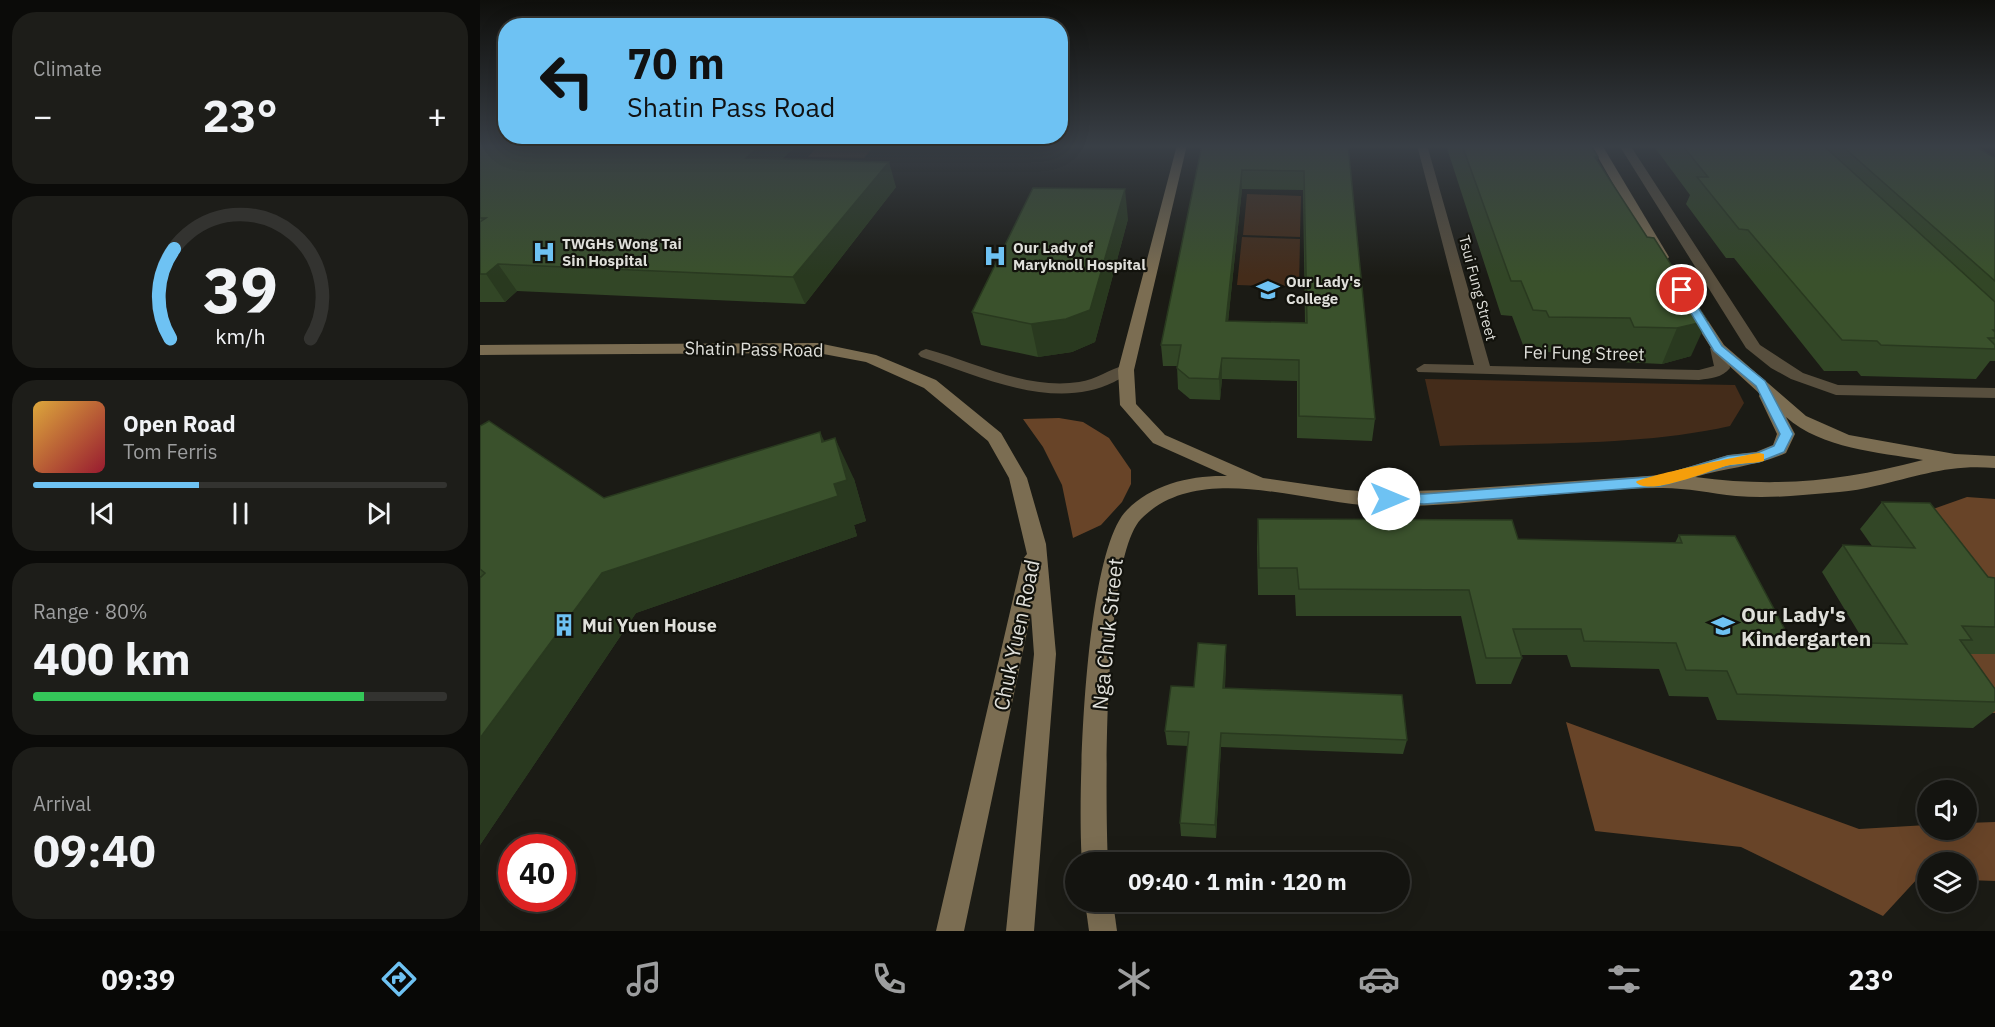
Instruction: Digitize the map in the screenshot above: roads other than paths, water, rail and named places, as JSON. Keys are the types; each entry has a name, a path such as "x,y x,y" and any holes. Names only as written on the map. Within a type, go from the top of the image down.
{"street":[{"path":"1171,188 1126,370 1128,405 1159,439 1264,485 1371,499 1424,499 1661,481 1748,490 1854,484 1958,460"},
{"name":"Tsui Fung Street","path":"1434,188 1483,370"},
{"path":"1622,188 1670,271"},
{"path":"1652,188 1754,348 1777,365 1797,376 1836,390 1995,393"},
{"path":"1682,290 1718,348 1800,420 1845,440 1958,460 1995,462"},
{"name":"Shatin Pass Road","path":"480,350 819,348 870,358 930,384 995,437 1018,478 1036,543"},
{"name":"Fei Fung Street","path":"1424,369 1714,373 1722,368 1718,348"},
{"path":"926,354 1027,383 1065,387 1095,384 1126,370"},
{"path":"1661,481 1728,461 1759,458 1780,448 1786,434 1761,384"},
{"name":"Nga Chuk Street","path":"1094,852 1092,831 1101,658 1110,574 1118,542 1129,518 1149,500 1170,490 1197,483 1264,485"},
{"name":"Chuk Yuen Road","path":"950,931 1036,543"},
{"name":"Chuk Yuen Road","path":"1020,931 1045,654 1036,543"},
{"path":"1100,912 1103,931"}],"place":[{"name":"TWGHs Wong Tai Sin Hospital","path":"544,252"},
{"name":"Our Lady of Maryknoll Hospital","path":"995,256"},
{"name":"Our Lady's College","path":"1268,290"},
{"name":"Mui Yuen House","path":"564,625"},
{"name":"Our Lady's Kindergarten","path":"1723,626"}]}
